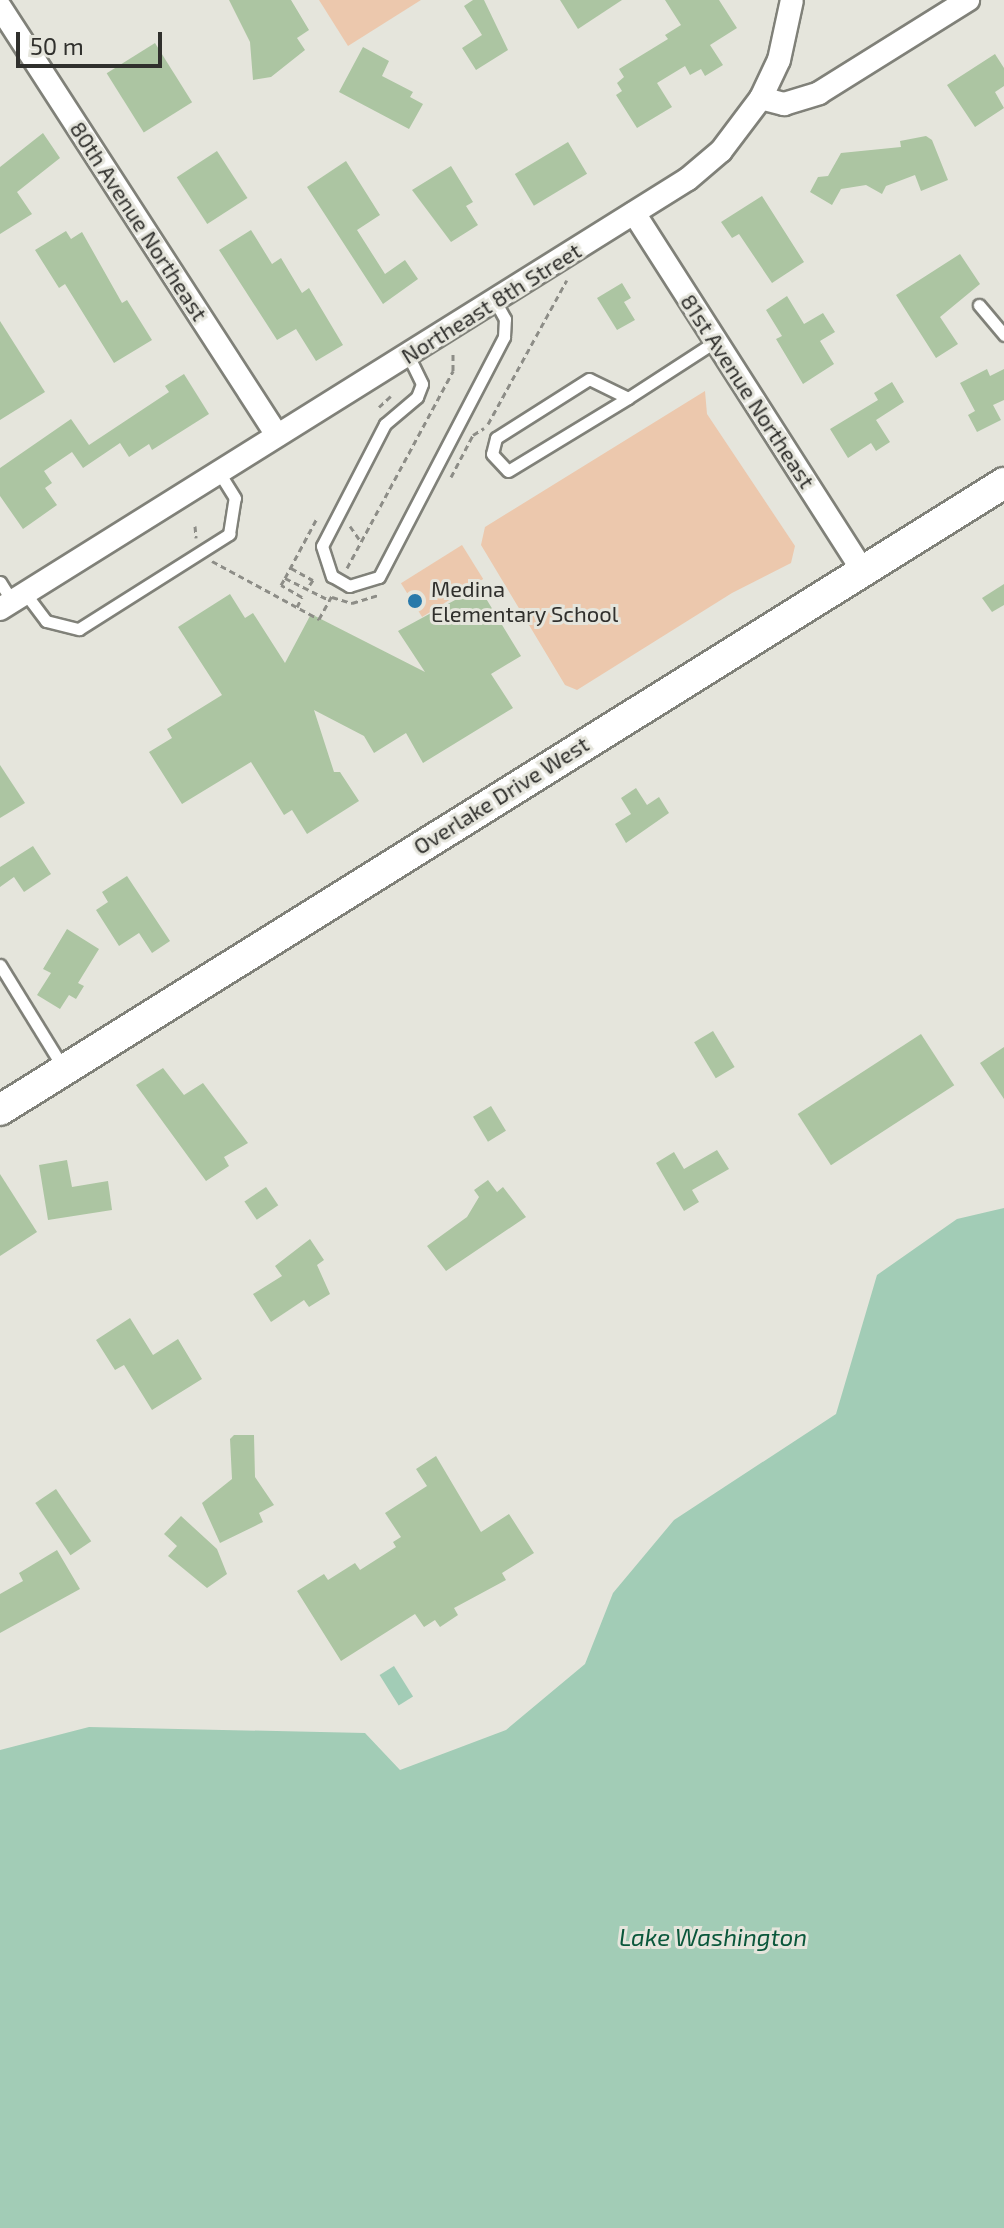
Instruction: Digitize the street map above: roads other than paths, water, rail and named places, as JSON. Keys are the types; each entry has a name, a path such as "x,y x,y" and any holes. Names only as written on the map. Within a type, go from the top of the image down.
{"street":[{"name":"Northeast 8th Street","path":"12,601 634,213 721,151 761,98 779,60 792,0"},
{"path":"761,98 784,104 819,93 968,0"},
{"name":"80th Avenue Northeast","path":"0,7 277,435"},
{"name":"81st Avenue Northeast","path":"634,213 862,569"},
{"name":"Overlake Drive West","path":"0,1110 1004,483"}],"lane":[{"path":"408,355 422,384 417,397 385,424 322,546 332,576 349,586 379,577 504,337 505,319 495,301"},
{"path":"979,305 1004,335"},
{"path":"628,398 589,379 496,438 492,454 508,471 628,398 716,341"},
{"path":"0,582 12,601 46,621 79,629 229,534 235,498 219,472"},
{"path":"0,965 64,1069"}],"water":[{"name":"Lake Washington","path":"1004,1208 1004,2228 0,2228 0,1750 89,1727 365,1733 400,1770 506,1730 585,1664 613,1593 674,1520 836,1414 877,1275 957,1219"},
{"path":"394,1666 413,1697 399,1706 380,1675"}],"place":[{"name":"Medina Elementary School","path":"415,601"}]}
